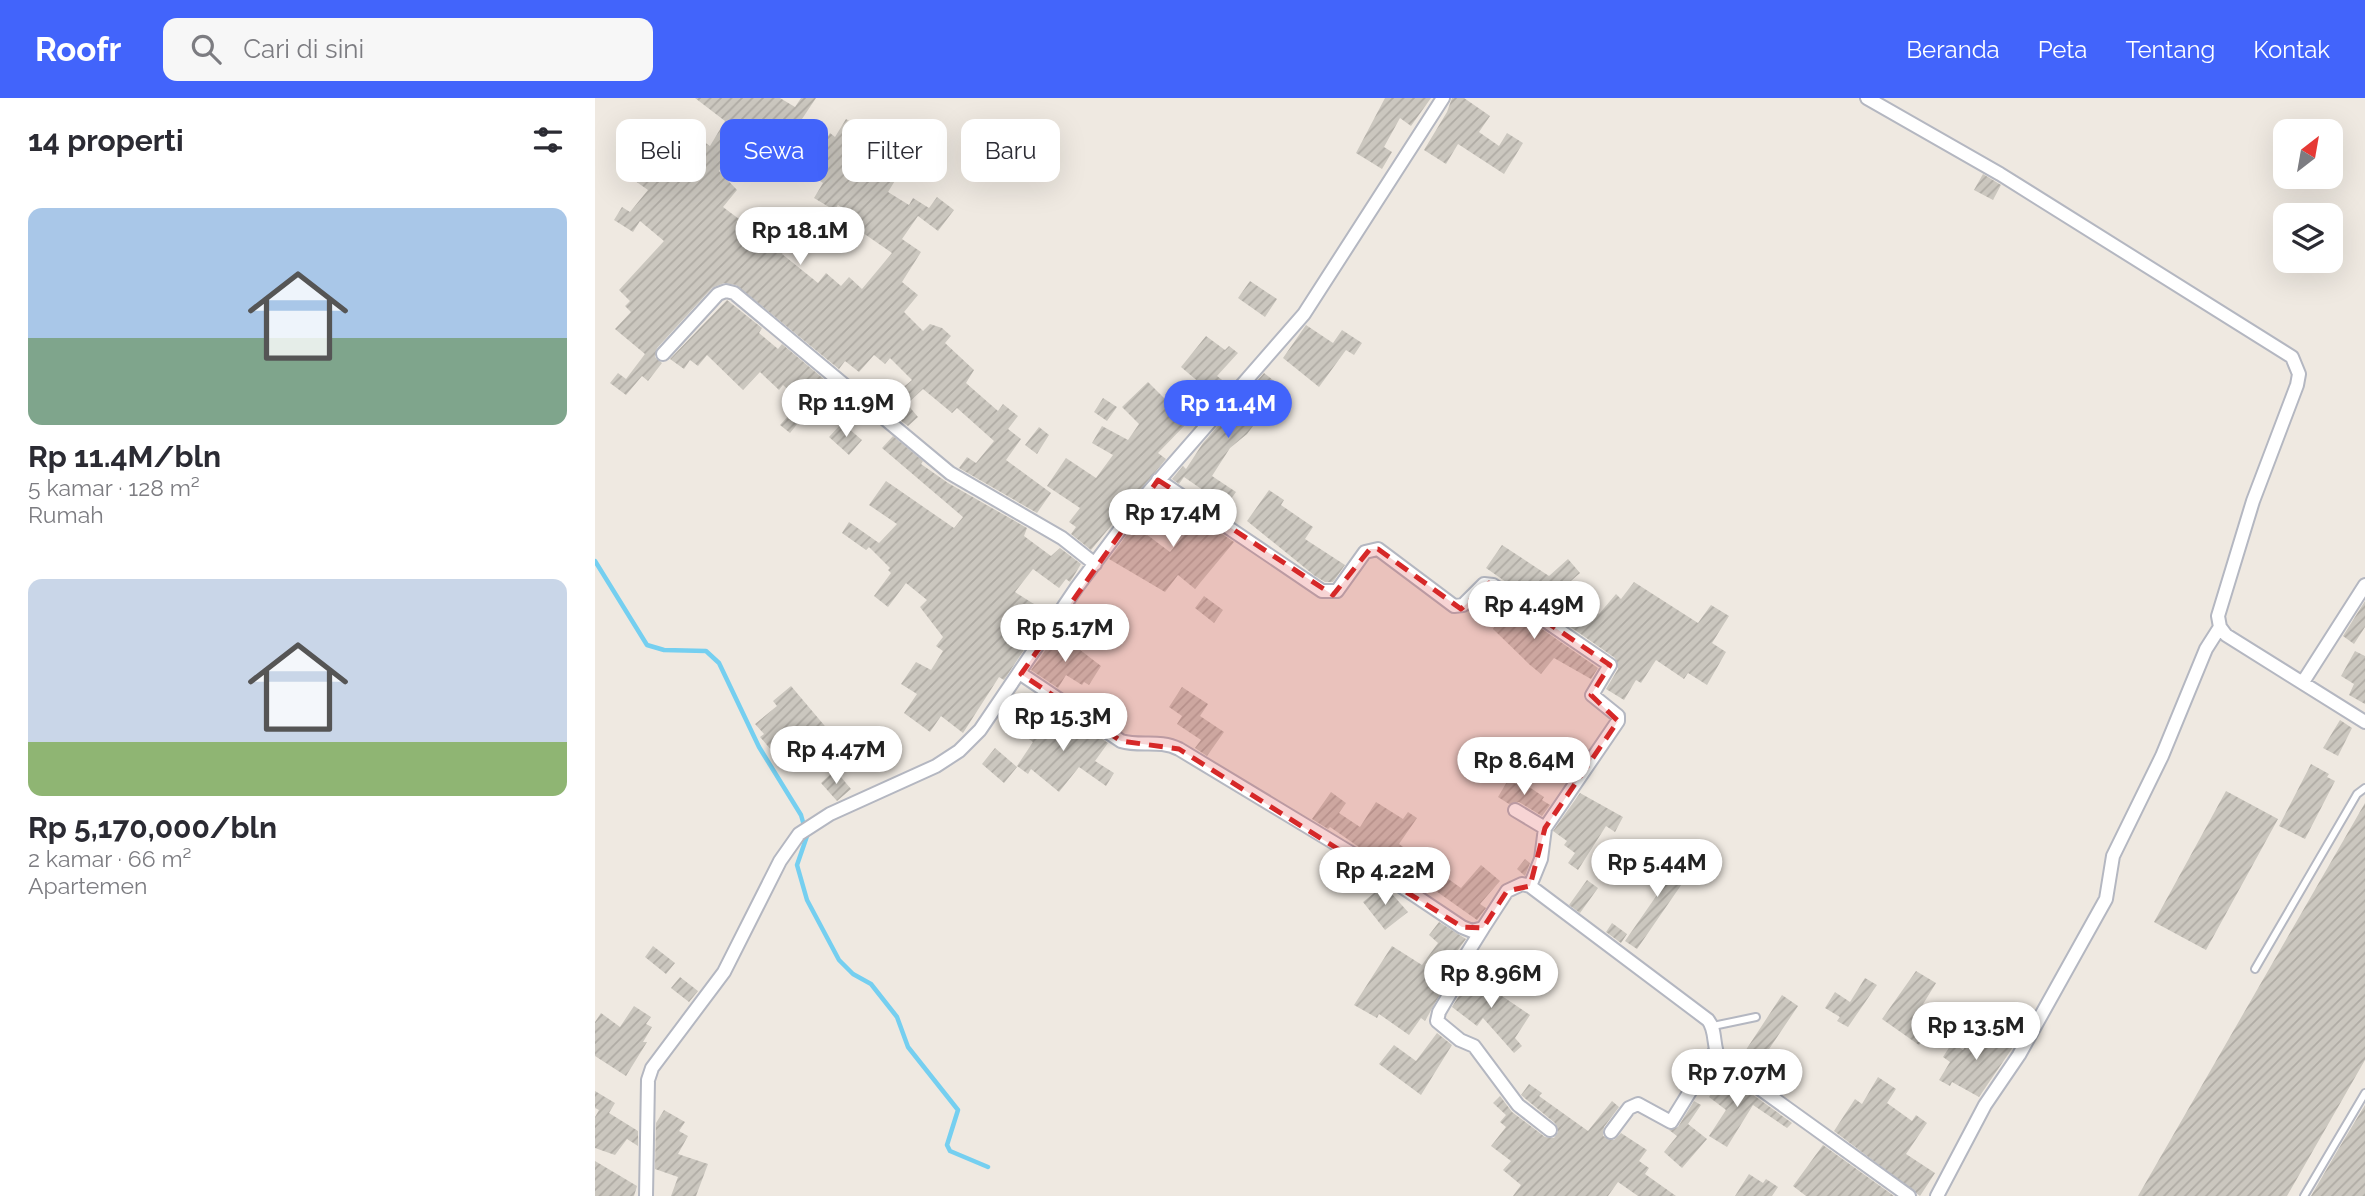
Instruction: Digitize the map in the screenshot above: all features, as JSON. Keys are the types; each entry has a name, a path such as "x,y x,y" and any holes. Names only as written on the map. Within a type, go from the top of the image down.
{"street":[{"path":"646,1196 648,1080 652,1068 724,972 790,845 811,825 936,766 959,751 980,730 1095,564 1158,480 1304,314 1443,98"},
{"path":"1867,98 2000,174 2283,351 2297,364 2297,385 2253,501 2218,616 2220,627 2235,640 2365,722"},
{"path":"663,354 718,294 726,290 734,293 950,473 1062,538 1095,564"},
{"path":"1158,480 1322,591 1336,591 1365,552 1378,549 1454,606 1463,605 1484,584 1493,585 1611,665 1591,695 1618,716 1618,721 1545,828 1541,859 1530,886"},
{"path":"2303,682 2365,585"},
{"path":"1937,1196 1985,1105 2019,1055 2106,899 2113,856 2162,757 2206,649 2220,627"},
{"path":"1021,674 1121,741 1132,744 1166,743 1179,749 1356,856 1462,928 1472,931 1483,928"},
{"path":"1515,810 1545,828"},
{"path":"1550,1130 1512,1098 1473,1046 1460,1040 1437,1021 1439,1012 1455,985 1458,968 1507,891 1522,884 1530,886 1713,1026 1715,1051 1720,1060 1909,1196"},
{"path":"1611,1132 1629,1108 1638,1104 1671,1122 1715,1051"}],"lane":[{"path":"2255,969 2357,794 2365,788"},
{"path":"1713,1026 1756,1017"},
{"path":"2304,1196 2365,1093"}],"highlighted area":[{"path":"1158,480 1333,595 1370,549 1378,549 1461,609 1489,583 1610,665 1591,695 1618,721 1545,828 1530,886 1507,891 1483,928 1462,927 1179,749 1121,741 1021,674"}],"building":[{"path":"695,98 780,98 795,107 801,98 816,98 802,119 722,119"},
{"path":"1385,98 1431,98 1411,126 1400,118 1384,147 1392,152 1382,169 1356,153"},
{"path":"1452,98 1464,98 1490,116 1479,132 1499,146 1507,133 1523,143 1504,174 1458,144 1446,164 1424,150 1447,112"},
{"path":"842,126 842,182 894,182 888,192 909,205 913,198 929,208 937,197 954,210 938,231 918,216 902,239 921,252 902,282 918,295 904,312 923,331 930,324 942,328 951,336 945,343 974,370 966,383 998,411 1003,404 1018,416 1008,429 1021,439 1006,460 1051,493 1037,513 959,468 967,457 976,463 994,441 957,408 952,413 923,389 907,404 918,417 908,426 890,412 901,402 894,395 912,380 890,358 885,364 874,355 859,372 845,361 839,369 736,285 724,283 712,288 657,348 655,357 662,363 648,381 642,376 626,395 610,383 618,373 626,379 645,354 615,329 631,312 625,306 630,301 619,290 664,241 640,221 633,232 614,220 622,207 630,212 648,190 637,182 706,182 706,143 710,146 720,129 720,182 729,182 737,190 723,207 783,252 782,254 818,283 826,273 841,286 849,277 862,289 892,253 853,226 858,218 838,205 834,210 814,198 822,182 828,182 828,136 830,133 835,137"},
{"path":"1983,174 2001,185 1993,200 1974,190"},
{"path":"1250,281 1277,299 1265,317 1238,298"},
{"path":"727,300 762,328 759,333 778,349 782,344 844,396 844,401 831,417 800,392 796,397 783,385 779,390 760,372 743,390 707,355 698,366 690,360 684,369 670,359"},
{"path":"1306,325 1333,343 1342,330 1362,343 1354,355 1346,350 1319,387 1283,358"},
{"path":"1206,336 1225,350 1229,346 1238,353 1217,376 1226,383 1214,395 1181,367"},
{"path":"1264,373 1282,387 1247,434 1230,448 1212,476 1236,492 1226,506 1184,477 1179,484 1172,479 1183,466 1186,469 1203,443"},
{"path":"1148,382 1188,422 1158,453 1166,459 1091,550 1071,534 1076,527 1069,522 1080,508 1047,486 1066,458 1096,478 1113,455 1092,443 1102,426 1128,440 1139,424 1122,407"},
{"path":"1103,398 1117,407 1107,421 1094,412"},
{"path":"789,415 798,423 790,433 780,425"},
{"path":"842,423 862,440 849,455 829,437"},
{"path":"1039,427 1049,435 1037,454 1025,445"},
{"path":"893,436 923,461 921,464 948,483 1027,528 1024,536 1051,556 1060,548 1081,564 1070,582 1066,579 1059,588 1033,569 1015,592 1045,611 1004,680 999,677 963,733 941,716 930,732 904,713 917,694 901,684 916,662 931,670 943,651 936,646 943,637 920,607 927,600 906,583 888,607 874,596 891,573 888,570 890,568 869,547 866,550 842,533 849,522 879,543 897,524 869,505 886,481 954,528 963,517 882,448"},
{"path":"1269,490 1284,500 1281,505 1313,527 1305,539 1345,565 1333,582 1325,582 1315,576 1247,521"},
{"path":"1160,492 1234,542 1195,589 1178,575 1165,592 1109,559 1134,525 1170,552 1187,532 1149,505"},
{"path":"1502,545 1549,576 1568,559 1580,573 1564,587 1599,614 1616,594 1621,599 1634,582 1698,623 1711,605 1729,616 1712,643 1726,652 1707,685 1688,673 1684,679 1656,660 1641,683 1636,680 1624,700 1606,689 1618,669 1615,658 1486,568"},
{"path":"1204,596 1223,610 1214,623 1195,608"},
{"path":"1496,597 1598,668 1591,679 1554,658 1541,674 1530,665 1493,629 1497,624 1483,612"},
{"path":"2365,601 2365,627 2354,644 2343,636"},
{"path":"1058,633 1101,666 1089,685 1084,682 1082,685 1066,675 1058,688 1031,670"},
{"path":"2355,651 2365,656 2365,704 2349,695 2354,684 2341,676"},
{"path":"791,686 835,738 817,753 807,741 791,755 779,747 773,752 760,737 764,734 755,724 777,706 773,701"},
{"path":"1182,687 1208,704 1200,716 1224,732 1207,756 1195,748 1201,740 1177,724 1182,716 1169,707"},
{"path":"1049,716 1070,730 1076,721 1108,743 1095,761 1114,773 1106,786 1079,767 1059,792 1031,769 1028,774 1017,766 1033,742 1019,732 1029,718 1042,727"},
{"path":"2340,720 2352,728 2338,756 2323,748"},
{"path":"995,748 1017,767 1004,783 982,764"},
{"path":"2311,764 2329,774 2327,777 2335,781 2305,839 2279,826"},
{"path":"835,770 851,789 837,801 821,783"},
{"path":"1508,780 1516,784 1519,780 1544,797 1542,800 1550,805 1542,816 1519,802 1509,804 1498,797"},
{"path":"2226,791 2278,819 2206,950 2154,922"},
{"path":"1331,792 1346,803 1339,813 1360,827 1376,802 1403,819 1408,812 1417,818 1399,844 1461,888 1481,865 1500,881 1480,904 1486,908 1477,920 1402,867 1398,874 1330,827 1328,829 1312,819"},
{"path":"1580,793 1623,817 1615,832 1606,826 1578,870 1568,863 1575,853 1564,845 1567,841 1553,831"},
{"path":"2365,803 2365,1060 2287,1196 2138,1196"},
{"path":"1655,853 1686,878 1637,949 1625,941 1666,882 1645,868"},
{"path":"1525,859 1530,863 1525,876 1517,869"},
{"path":"1587,880 1598,888 1580,913 1569,905"},
{"path":"1384,885 1408,912 1385,930 1363,902"},
{"path":"1439,922 1466,939 1443,976 1447,982 1425,1021 1421,1018 1409,1035 1379,1014 1377,1018 1354,1005 1392,946 1422,965 1438,943 1429,935"},
{"path":"1612,923 1627,934 1621,943 1606,932"},
{"path":"653,946 675,963 666,974 645,957"},
{"path":"1475,970 1501,991 1499,994 1530,1015 1515,1038 1522,1046 1514,1053 1483,1018 1477,1026 1452,1007"},
{"path":"1916,971 1936,983 1917,1014 1933,1025 1919,1045 1882,1019"},
{"path":"680,977 698,991 689,1002 671,988"},
{"path":"1865,978 1877,985 1848,1027 1837,1021 1840,1017 1825,1008 1835,992 1850,1002"},
{"path":"1782,995 1798,1006 1753,1073 1738,1062"},
{"path":"634,1006 651,1017 646,1024 652,1027 643,1042 647,1042 626,1076 595,1056 595,1022 601,1013 620,1027"},
{"path":"1980,1025 2013,1047 1979,1097 1952,1082 1950,1086 1939,1080 1950,1062 1943,1057 1952,1043 1963,1050"},
{"path":"1437,1033 1452,1045 1421,1095 1379,1064 1394,1045 1416,1061"},
{"path":"1724,1074 1792,1123 1787,1128 1753,1105 1727,1147 1709,1136 1726,1110 1709,1097"},
{"path":"1878,1077 1896,1089 1887,1103 1912,1121 1916,1115 1927,1123 1906,1154 1935,1173 1920,1196 1834,1131 1855,1099 1862,1104"},
{"path":"1529,1084 1542,1093 1539,1096 1588,1131 1612,1101 1619,1107 1604,1127 1603,1136 1614,1140 1621,1133 1647,1150 1639,1161 1649,1168 1645,1174 1676,1196 1638,1196 1618,1182 1608,1196 1513,1196 1521,1185 1503,1170 1511,1161 1491,1146 1506,1127 1500,1122 1506,1115 1493,1103 1500,1096 1512,1112 1545,1137 1554,1138 1558,1132 1555,1123 1521,1095"},
{"path":"595,1091 615,1103 609,1113 638,1131 638,1146 627,1139 615,1155 595,1148 595,1117 599,1110 595,1108"},
{"path":"1694,1101 1701,1105 1688,1124 1707,1139 1682,1168 1664,1152 1677,1136 1669,1130 1678,1127"},
{"path":"2365,1105 2365,1196 2311,1196 2339,1148"},
{"path":"664,1110 685,1122 679,1131 688,1136 678,1154 708,1164 696,1196 671,1196 678,1177 655,1169 656,1123"},
{"path":"1823,1145 1894,1196 1806,1196 1793,1186"},
{"path":"595,1161 637,1186 634,1196 595,1196"},
{"path":"1749,1174 1763,1183 1766,1179 1778,1187 1772,1196 1735,1196"}],"waterway":[{"path":"595,561 647,645 664,650 706,651 719,663 759,747 801,815 807,836 797,865 807,900 839,960 853,974 871,984 897,1017 908,1047 958,1110 947,1145 950,1151 988,1167"}]}
